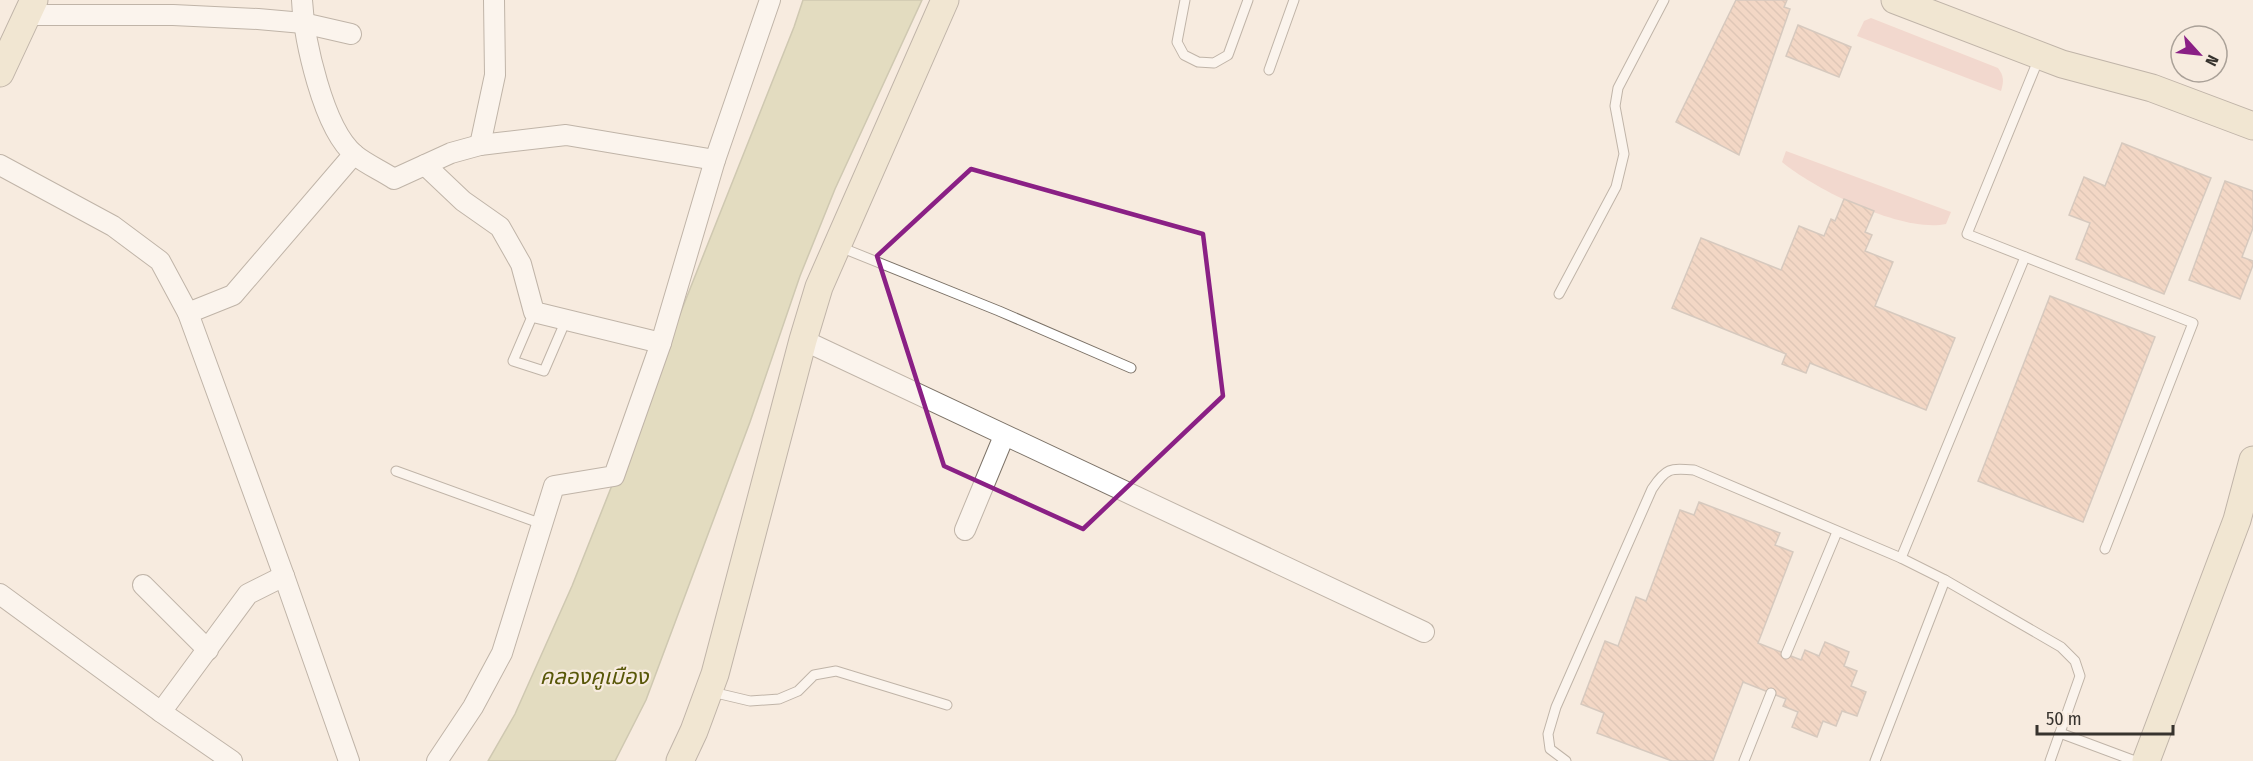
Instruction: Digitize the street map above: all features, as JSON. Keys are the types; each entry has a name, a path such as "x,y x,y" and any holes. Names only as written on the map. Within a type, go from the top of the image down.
{"street":[{"path":"302,0 303,22 324,104 340,137 354,154 394,179 451,153 480,145 566,135 715,160"},
{"path":"480,145 495,75 494,0"},
{"path":"680,761 709,691 819,287 945,0"},
{"path":"1895,0 1932,7 2051,60 2146,106 2253,146"},
{"path":"437,761 473,707 502,653 554,486 614,476 661,343 715,160 766,1"},
{"path":"0,73 30,7 303,22 351,34"},
{"path":"2051,60 2152,88 2253,126"},
{"path":"188,313 233,295 354,154"},
{"path":"0,165 114,226 160,261 188,313 349,761"},
{"path":"425,165 463,201 500,227 521,264 534,312 661,343"},
{"path":"803,340 1424,632"},
{"path":"965,530 1004,436"},
{"path":"2146,761 2236,520 2253,460"},
{"path":"2236,520 2253,486"},
{"path":"161,712 248,594 284,576"},
{"path":"143,585 208,650"},
{"path":"0,594 232,761"}],"lane":[{"path":"1185,0 1177,42 1184,55 1198,62 1214,63 1228,55 1248,0"},
{"path":"1269,70 1294,0"},
{"path":"1559,294 1616,188 1624,154 1616,106 1618,88 1664,0"},
{"path":"2051,60 1967,234 2193,323 2105,549"},
{"path":"838,246 999,311 1131,368"},
{"path":"1901,558 2025,257"},
{"path":"534,312 513,361 544,371 566,319"},
{"path":"1566,761 1550,749 1548,734 1556,707 1652,489 1661,475 1673,468 1694,470 1901,558 1945,580 2061,647 2075,661 2080,675 2050,761"},
{"path":"396,471 542,524"},
{"path":"1786,654 1837,532"},
{"path":"1875,761 1945,580"},
{"path":"709,691 750,701 779,699 798,691 814,675 836,671 947,705"},
{"path":"1744,761 1771,693"},
{"path":"2060,733 2135,761"}],"highlighted area":[{"path":"971,169 1203,234 1223,396 1083,529 944,466 877,256"}],"shaded area":[{"path":"1871,18 1998,68 2003,79 2001,91 1857,36 1864,21"},
{"path":"1786,151 1951,212 1946,224 1928,225 1884,216 1837,196 1797,173 1782,162"}],"water":[{"name":"คลองคูเมือง","path":"803,0 922,0 835,189 800,276 750,422 646,700 615,761 488,761 515,714 572,586"}],"building":[{"path":"1736,0 1787,0 1784,7 1790,9 1739,155 1676,122"},
{"path":"1798,25 1851,47 1839,77 1786,56"},
{"path":"2122,143 2211,178 2164,294 2076,259 2090,223 2069,215 2084,177 2105,186"},
{"path":"2225,181 2253,191 2253,228 2242,257 2253,261 2253,265 2240,299 2189,280"},
{"path":"1844,199 1874,211 1865,232 1872,235 1865,251 1893,262 1875,306 1955,338 1926,410 1810,363 1806,373 1782,364 1786,354 1672,308 1701,238 1781,270 1799,226 1824,236 1831,219 1835,221"},
{"path":"2050,296 2155,337 2083,522 1978,481"},
{"path":"1699,502 1780,533 1775,545 1793,552 1758,643 1801,660 1805,650 1819,656 1825,642 1849,652 1844,666 1857,671 1851,686 1866,692 1857,716 1842,711 1836,726 1823,721 1817,737 1792,727 1798,712 1783,706 1786,699 1743,682 1713,761 1672,761 1597,733 1604,713 1581,704 1605,641 1618,646 1636,597 1646,601 1680,510 1694,515"}]}
